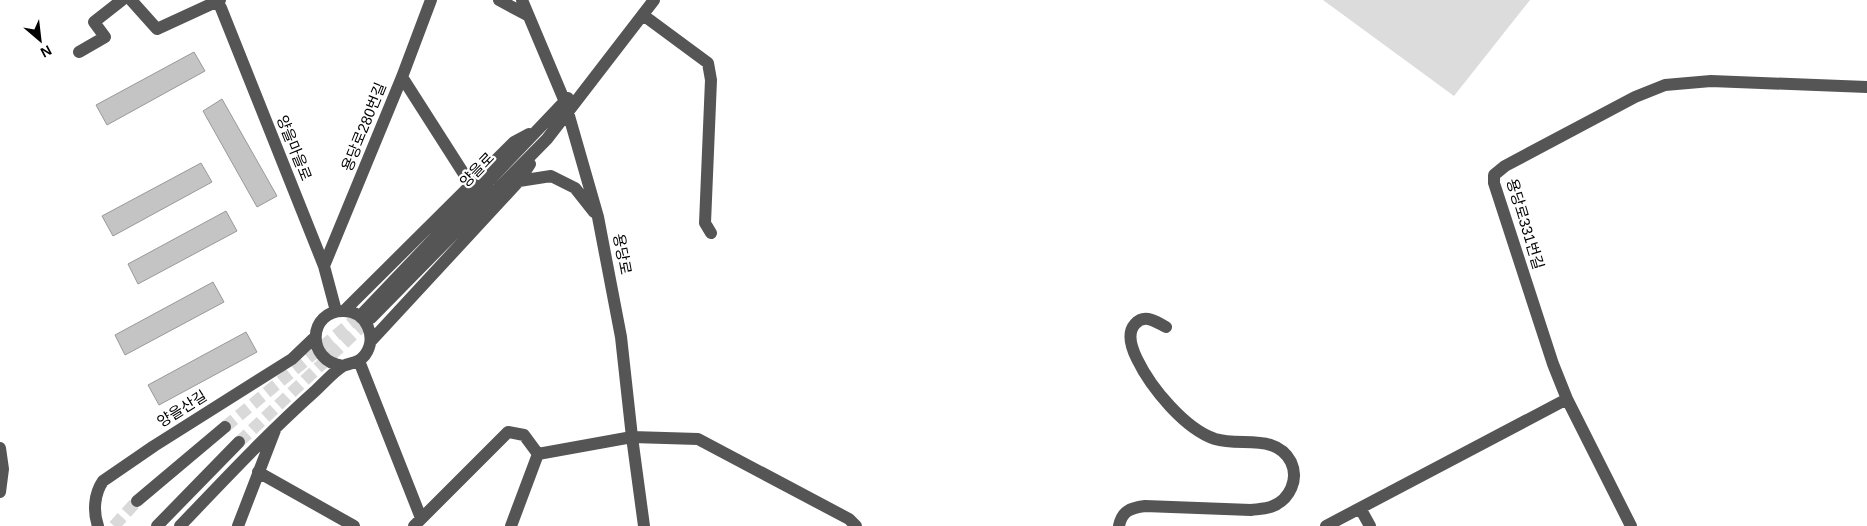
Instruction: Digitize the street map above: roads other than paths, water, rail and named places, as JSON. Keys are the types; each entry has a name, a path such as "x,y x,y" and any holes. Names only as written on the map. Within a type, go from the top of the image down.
{"street":[{"path":"79,52 105,36 94,22 122,0"},
{"path":"131,0 157,29 218,0"},
{"name":"양을마을로","path":"218,0 324,266 340,311"},
{"name":"용당로280번길","path":"324,266 402,77 431,0"},
{"path":"499,0 527,15"},
{"name":"용당로","path":"522,0 566,107 598,216 621,337 644,526"},
{"name":"양을로","path":"367,315 543,133 616,50 654,0"},
{"path":"643,15 708,63 711,80 705,223 711,233"},
{"path":"402,77 471,185"},
{"name":"용당로331번길","path":"1567,399 1550,355 1494,183 1494,175 1505,166 1612,109 1665,85 1711,81 1867,87"},
{"path":"340,311 514,142 543,133"},
{"path":"180,526 277,425 343,366 359,361 365,356 371,341 519,181 543,133"},
{"path":"519,181 551,176 575,188 598,216"},
{"path":"343,366 336,365 318,352 315,337 320,323 328,315 340,311 354,312 367,324 371,341"},
{"path":"1118,526 1123,514 1130,508 1145,506 1251,510 1266,508 1280,502 1291,489 1294,482 1294,469 1286,454 1281,450 1264,443 1223,441 1206,435 1185,420 1162,396 1140,366 1133,351 1130,335 1135,323 1143,319 1150,318 1166,327"},
{"name":"양을산길","path":"98,526 95,499 102,481 292,359 315,337"},
{"path":"359,361 418,522 508,432 524,435 538,454"},
{"path":"1326,526 1567,399 1632,526"},
{"path":"238,526 277,425"},
{"path":"137,501 225,427"},
{"path":"538,454 632,437 698,439 849,519 856,526"},
{"path":"157,526 239,442"},
{"path":"0,448 3,470 0,492"},
{"path":"511,526 538,454"},
{"path":"258,472 354,526"},
{"path":"1360,508 1370,526"}],"tunnel":[{"path":"225,427 363,313"},
{"path":"239,442 371,318"},
{"path":"114,526 137,501"}]}
